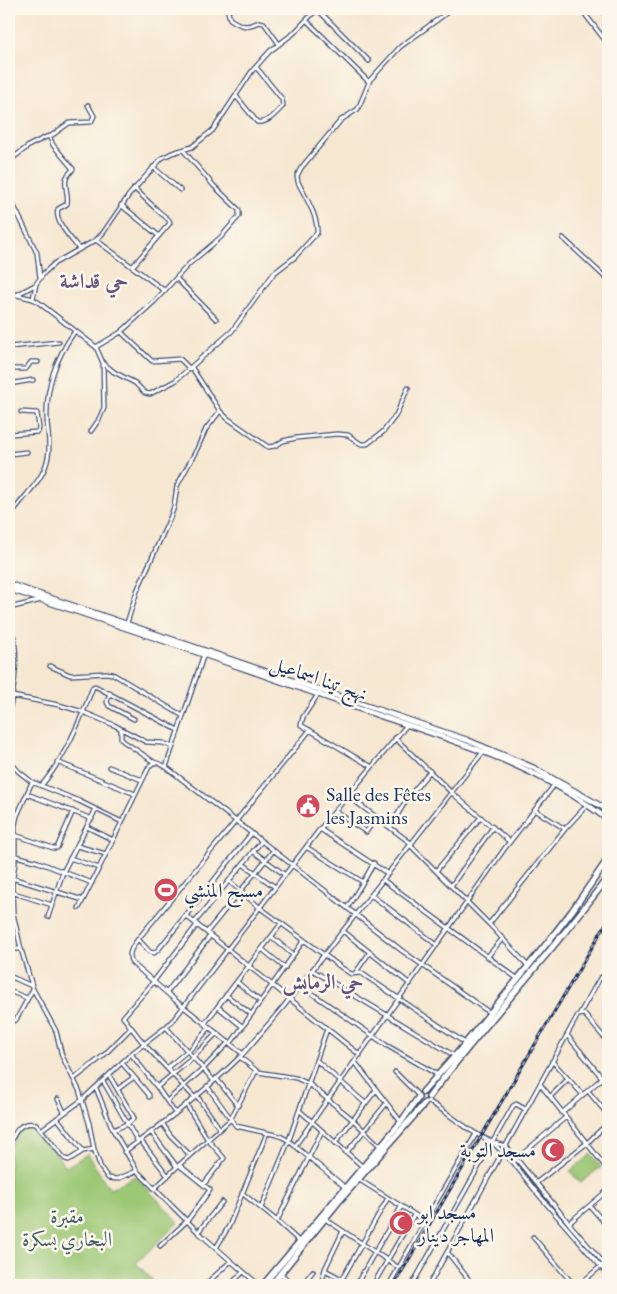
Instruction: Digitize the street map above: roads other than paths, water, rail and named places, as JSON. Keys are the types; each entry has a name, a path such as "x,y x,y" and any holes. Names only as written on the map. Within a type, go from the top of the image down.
{"main road":[{"name":"نهج تينا اسماعيل","path":"9,584 320,692 483,752 556,784 588,804 608,820"},
{"name":"نهج تينا اسماعيل","path":"9,589 467,740 515,759 548,775 608,810"},
{"path":"263,1285 363,1168 401,1122 420,1095 490,1014 572,911 608,859"},
{"path":"271,1285 579,916 608,877"},
{"path":"420,1095 426,1093 427,1100"},
{"path":"420,1095 420,1101 427,1100"}],"street":[{"path":"230,9 228,12 230,19 244,26 259,22 264,23 279,44"},
{"path":"18,294 36,284 55,264 96,240 108,227 134,188 167,155 192,147 212,130 256,67 270,52 294,33 317,9 369,61"},
{"path":"103,363 135,384 145,393 150,394 175,381 232,331 274,273 295,257 317,233 313,212 298,182 298,172 341,120 361,106 369,82 400,47 452,9"},
{"path":"581,9 608,44"},
{"path":"306,20 369,82"},
{"path":"235,96 261,123 266,122 283,106 282,99 256,67"},
{"path":"9,161 30,145 46,136 50,136 69,122 91,122 94,116 88,106"},
{"path":"50,136 53,145 73,169 65,184 69,198 67,204 58,209 56,214 78,249"},
{"path":"96,348 120,332 165,291 220,236 240,213 236,206 214,186 184,150"},
{"path":"153,167 180,190"},
{"path":"132,268 170,224 134,188"},
{"path":"13,204 36,248 40,279"},
{"path":"121,205 159,236"},
{"path":"563,238 608,280"},
{"path":"96,240 165,291"},
{"path":"176,278 216,319"},
{"path":"32,299 36,284"},
{"path":"9,292 32,299 96,348 103,363 104,408 91,431"},
{"path":"9,518 39,480 48,457 47,418 50,386 55,364 75,331"},
{"path":"120,332 152,361 180,358 191,368 220,411 231,421 268,446 275,446 283,441 296,438 343,434 348,435 361,444 370,443 383,432 396,416 408,388"},
{"path":"9,346 59,342"},
{"path":"9,369 26,369 31,362 38,362"},
{"path":"9,384 33,380"},
{"path":"127,624 137,592 170,518 177,486 206,429 220,411"},
{"path":"9,434 38,432 37,413 21,412"},
{"path":"9,454 27,452"},
{"path":"9,608 42,600"},
{"path":"9,629 14,638 15,648 12,696 9,711"},
{"path":"166,767 204,654"},
{"path":"50,666 70,675 113,674 183,716"},
{"path":"40,786 47,779 76,730 93,687 97,686 178,730"},
{"path":"320,692 301,722 302,726 372,767"},
{"path":"110,693 109,706 134,719"},
{"path":"12,696 59,705 83,712 146,742 163,743 172,747"},
{"path":"41,1130 82,1100 131,1054 166,1027 320,829 410,720"},
{"path":"120,729 123,741 154,762 166,767 293,865 355,916 490,1014"},
{"path":"310,730 138,940 130,951 131,961 230,1042 256,1071 296,1078 309,1084 352,1119 380,1146"},
{"path":"396,738 452,793 510,842"},
{"path":"124,1152 196,1097 242,1055 412,845 483,752"},
{"path":"9,760 18,771 32,782 122,822"},
{"path":"57,762 135,794"},
{"path":"79,908 150,764 154,762"},
{"path":"109,767 142,780"},
{"path":"390,827 408,799 430,771"},
{"path":"32,782 17,816 14,834 13,913 20,949 32,988 56,1031 62,1056 82,1100 94,1149 101,1168 108,1178 117,1179 137,1171"},
{"path":"295,1146 510,842 556,784"},
{"path":"27,794 92,819"},
{"path":"348,796 412,845 528,966"},
{"path":"489,924 588,804"},
{"path":"48,917 63,872 96,810"},
{"path":"536,810 566,829"},
{"path":"9,832 57,848 73,811"},
{"path":"335,811 366,832 377,818"},
{"path":"9,812 17,816"},
{"path":"436,872 481,817"},
{"path":"86,827 113,840"},
{"path":"451,886 493,827"},
{"path":"320,829 388,874"},
{"path":"138,940 150,952 156,952 251,834"},
{"path":"220,1129 196,1097 144,1044 123,1017 154,981 196,923 261,842"},
{"path":"76,846 106,854"},
{"path":"306,847 363,882"},
{"path":"168,992 208,934 273,851"},
{"path":"253,852 285,875"},
{"path":"9,854 92,883"},
{"path":"70,858 99,868"},
{"path":"346,908 374,863"},
{"path":"243,864 275,887"},
{"path":"12,878 83,900"},
{"path":"383,880 518,979"},
{"path":"229,881 281,924 350,973 361,973 466,1043"},
{"path":"12,892 52,905"},
{"path":"371,895 437,946"},
{"path":"186,916 360,1055"},
{"path":"205,1023 281,924"},
{"path":"343,931 410,984"},
{"path":"272,937 293,955"},
{"path":"488,956 503,938"},
{"path":"167,1101 203,1069 243,1027 304,940"},
{"path":"9,948 20,949"},
{"path":"262,949 284,968"},
{"path":"355,973 370,952"},
{"path":"312,970 455,1056"},
{"path":"9,976 32,988"},
{"path":"429,1285 525,1109 600,978 608,977"},
{"path":"237,982 260,1001"},
{"path":"300,985 374,1036 438,1075"},
{"path":"9,1022 16,1020 32,988"},
{"path":"9,992 27,998"},
{"path":"226,995 251,1014"},
{"path":"218,1007 243,1027"},
{"path":"580,1014 584,1014 608,1042"},
{"path":"166,1027 238,1106"},
{"path":"167,1068 187,1052 210,1027"},
{"path":"74,1079 103,1056 131,1028"},
{"path":"261,1208 290,1140 327,1029"},
{"path":"157,1087 193,1058 218,1033"},
{"path":"567,1035 608,1085"},
{"path":"131,1054 175,1113"},
{"path":"316,1060 365,1103"},
{"path":"552,1061 583,1095"},
{"path":"355,1062 401,1122"},
{"path":"122,1063 149,1095 149,1098"},
{"path":"154,1189 230,1120 256,1071"},
{"path":"396,1072 420,1095"},
{"path":"562,1113 608,1073"},
{"path":"109,1075 134,1118 127,1124 113,1130"},
{"path":"118,1089 134,1077"},
{"path":"550,1097 568,1079"},
{"path":"103,1081 139,1142 168,1176"},
{"path":"540,1084 608,1170"},
{"path":"207,1086 236,1126 290,1140 346,1188"},
{"path":"96,1088 113,1130 124,1152 137,1171 198,1232 259,1285"},
{"path":"335,1142 376,1090"},
{"path":"588,1090 608,1115"},
{"path":"58,1099 64,1112"},
{"path":"427,1100 492,1143 535,1184"},
{"path":"186,1104 208,1140 224,1158 204,1184"},
{"path":"346,1153 386,1104"},
{"path":"412,1285 513,1106 516,1104 525,1109"},
{"path":"300,1112 363,1168"},
{"path":"513,1162 566,1117"},
{"path":"57,1118 83,1151"},
{"path":"162,1123 171,1136 190,1155"},
{"path":"535,1184 587,1143 608,1123"},
{"path":"9,1146 16,1129 25,1124 36,1124 64,1159 69,1160 83,1151 94,1149"},
{"path":"277,1221 322,1131"},
{"path":"151,1132 178,1166 210,1189 210,1192 187,1221 160,1246"},
{"path":"216,1248 229,1226 268,1133"},
{"path":"389,1285 476,1134"},
{"path":"492,1143 506,1146 518,1158 535,1184 537,1193 568,1224 608,1275"},
{"path":"358,1179 425,1222"},
{"path":"568,1224 608,1190"},
{"path":"242,1194 277,1221 300,1242"},
{"path":"342,1279 388,1198"},
{"path":"198,1232 222,1202"},
{"path":"325,1270 354,1285 401,1206"},
{"path":"590,1206 608,1225"},
{"path":"373,1285 414,1215"},
{"path":"325,1218 400,1268"},
{"path":"321,1285 325,1270 343,1231"},
{"path":"533,1237 574,1285"},
{"path":"448,1253 473,1285"},
{"path":"579,1285 608,1260"},
{"path":"205,1285 231,1261"},
{"path":"601,1266 608,1267"},
{"path":"302,1285 313,1271"},
{"path":"230,1285 243,1272"},
{"path":"281,1274 294,1285"},
{"path":"211,1279 217,1285"}],"railway":[{"path":"394,1285 608,920"}],"place":[{"name":"Salle des Fêtes les Jasmins","path":"308,806"},
{"name":"مسبح المنشي","path":"166,890"},
{"name":"مسجد التوبة","path":"553,1150"},
{"name":"مسجد ابو المهاجر دينار","path":"401,1223"}],"district":[{"name":"حي قداشة","path":"94,281"},
{"name":"حي الرمايش","path":"323,982"}],"park label":[{"name":"مقبرة البخاري بسكرة","path":"67,1228"}]}
